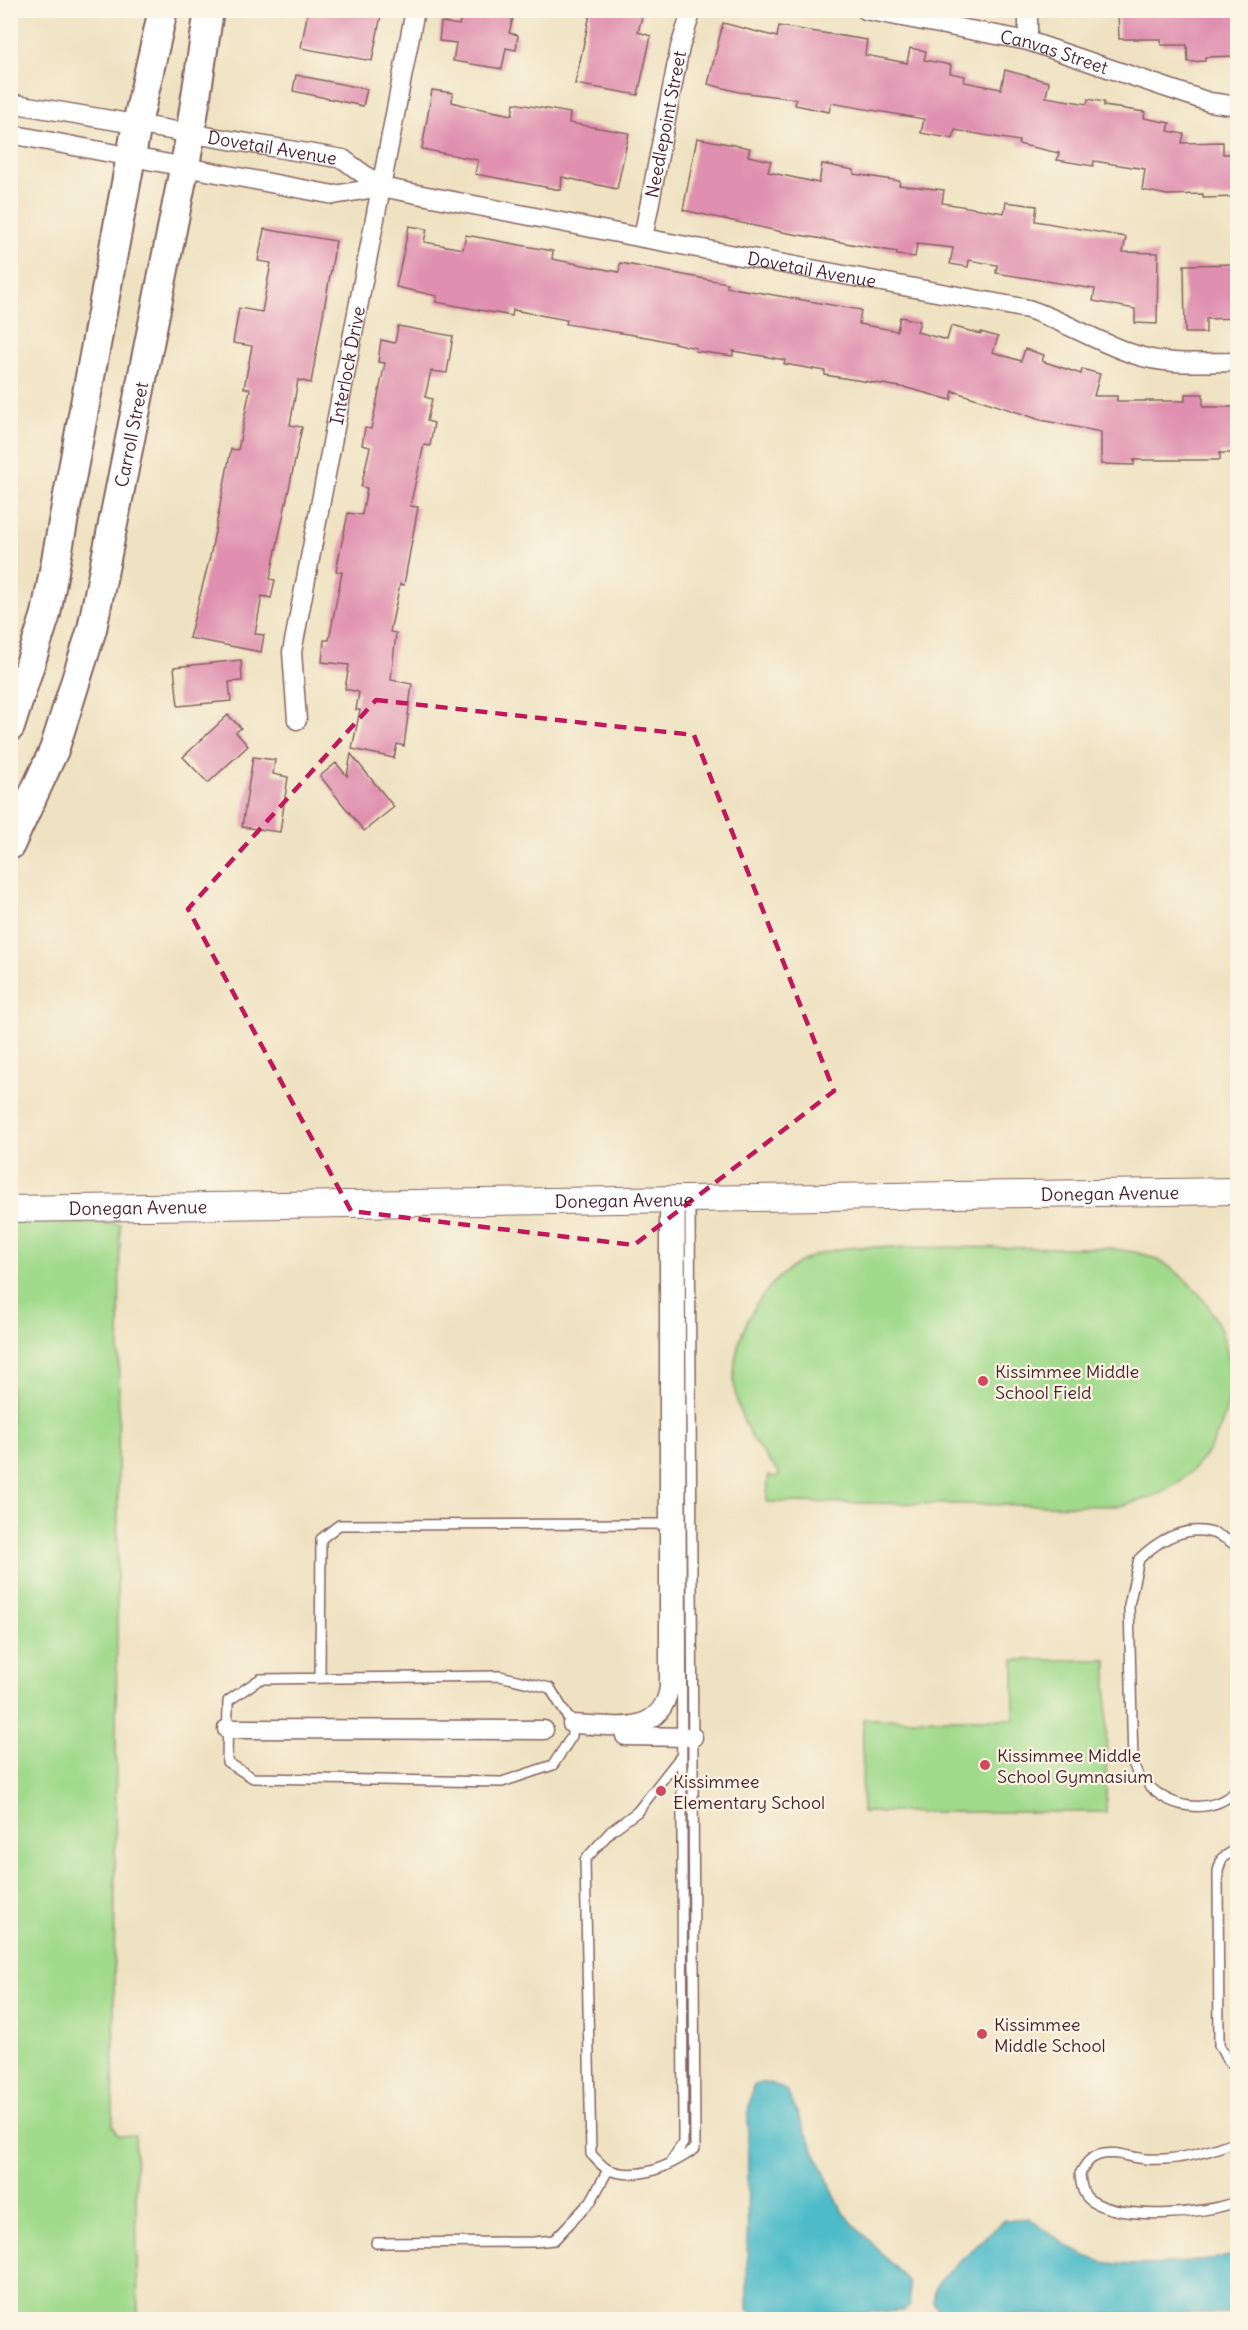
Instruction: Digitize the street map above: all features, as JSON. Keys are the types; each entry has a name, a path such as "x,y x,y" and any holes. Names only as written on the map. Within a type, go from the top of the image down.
{"main road":[{"path":"10,727 46,614 137,123 163,10"},
{"name":"Carroll Street","path":"10,845 54,750 92,628 184,167 210,10"}],"street":[{"name":"Interlock Drive","path":"297,720 292,652 415,10"},
{"name":"Needlepoint Street","path":"643,238 680,47 692,10"},
{"name":"Canvas Street","path":"865,10 1028,41 1209,102 1238,106"},
{"path":"1028,10 1028,41"},
{"name":"Dovetail Avenue","path":"10,103 343,159 381,187"},
{"name":"Dovetail Avenue","path":"10,134 334,195 381,187 1028,309 1054,318 1132,354 1167,362 1238,362"},
{"name":"Donegan Avenue","path":"10,1209 1238,1191"},
{"path":"572,1730 642,1725 656,1716 667,1702 675,1524 680,1200"},
{"path":"227,1730 544,1730"},
{"path":"572,1730 687,1736"}],"lane":[{"path":"668,2167 683,2143 681,1756 687,1736 692,1524 680,1200"},
{"path":"675,1524 687,1736 695,2149 668,2167 640,2173 608,2170 591,2154 585,1860 611,1832 636,1812 681,1756"},
{"path":"320,1678 321,1539 339,1525 692,1524"},
{"path":"1138,1774 1133,1763 1129,1605 1139,1559 1169,1536 1186,1530 1208,1531 1238,1548"},
{"path":"500,1676 550,1688 572,1730 553,1765 502,1782 253,1778 227,1762 228,1701 260,1679 320,1678 500,1676"},
{"path":"1149,1786 1160,1797 1193,1807 1216,1804 1237,1790"},
{"path":"1238,1848 1222,1858 1218,1883 1219,2045 1227,2060 1238,2070"},
{"path":"1238,2140 1188,2155 1161,2159 1108,2153 1090,2159 1080,2174 1084,2194 1091,2200 1132,2212 1192,2212 1238,2201"},
{"path":"376,2243 554,2240 591,2201 608,2170"}],"highlighted area":[{"path":"376,700 694,735 834,1091 634,1245 351,1211 188,909"}],"green space":[{"path":"11,1222 120,1224 113,2126 119,2136 135,2135 138,2319 11,2319"},
{"name":"Kissimmee Middle School Field","path":"856,1247 1110,1248 1142,1254 1158,1260 1188,1282 1207,1305 1221,1331 1228,1358 1230,1386 1225,1414 1214,1441 1198,1465 1175,1485 1155,1496 1119,1506 767,1502 768,1476 776,1477 780,1473 763,1454 749,1432 736,1397 734,1377 741,1337 760,1300 788,1270 803,1260 820,1254"},
{"name":"Kissimmee Middle School Gymnasium","path":"1014,1660 1107,1660 1106,1812 862,1812 863,1719 1014,1719"}],"water":[{"path":"770,2083 787,2091 843,2213 908,2281 910,2306 903,2311 766,2317 753,2315 747,2309 748,2112 753,2086"},
{"path":"1029,2218 1087,2257 1109,2263 1157,2265 1237,2255 1237,2313 943,2316 933,2302 936,2286 947,2273 1005,2220"}],"building":[{"path":"308,10 382,10 372,61 301,48"},
{"path":"463,10 515,10 509,33 518,35 516,50 506,48 502,69 453,61 456,43 439,41 441,22 459,25"},
{"path":"591,10 643,13 638,32 651,36 638,95 575,84"},
{"path":"1118,10 1238,10 1238,56 1205,57 1205,61 1188,62 1187,45 1161,45 1161,39 1119,39"},
{"path":"723,23 777,37 779,26 867,40 865,55 907,63 910,48 926,51 924,60 951,65 950,73 965,76 964,82 1001,89 1005,70 1049,82 1046,97 1087,104 1088,99 1104,102 1104,106 1145,112 1144,118 1170,123 1168,131 1184,134 1182,143 1223,142 1223,154 1238,154 1238,197 1203,198 1203,194 1167,195 1142,190 1145,169 1094,161 1093,166 1057,160 1059,153 1018,144 1019,141 955,130 953,139 921,133 924,119 831,103 829,112 795,105 796,99 739,92 708,84"},
{"path":"296,75 367,89 363,106 293,91"},
{"path":"432,90 453,93 452,102 462,105 512,115 514,103 570,113 569,123 629,133 617,189 562,177 561,190 475,174 478,160 422,149"},
{"path":"697,138 750,148 748,156 771,161 768,172 819,183 822,164 854,170 854,174 900,181 899,185 944,190 942,203 1004,213 1006,202 1037,206 1035,221 1126,237 1123,252 1158,253 1157,324 1135,323 1135,309 1093,301 1095,289 996,273 997,265 969,260 968,267 950,264 953,248 917,244 915,257 897,255 897,252 782,232 683,210"},
{"path":"409,226 427,229 424,242 463,249 466,235 553,251 552,259 619,272 620,263 727,283 727,287 861,310 859,324 897,331 900,317 920,321 917,332 947,340 951,326 981,334 981,332 998,337 993,352 1021,361 1025,349 1044,355 1042,361 1081,374 1082,369 1100,374 1094,396 1117,396 1117,401 1185,401 1185,394 1203,394 1203,407 1238,407 1238,453 1220,453 1220,460 1134,460 1134,465 1101,464 1101,432 1041,420 953,391 951,400 907,388 825,375 825,371 784,364 785,360 733,351 733,356 695,351 696,348 652,338 566,324 567,320 513,310 512,316 436,302 437,296 396,287"},
{"path":"264,229 336,241 311,383 298,380 290,425 302,427 270,579 275,580 271,598 262,596 255,634 264,635 261,652 189,638 210,557 231,449 238,450 250,389 244,388 252,346 233,343 239,308 262,312 271,263 258,261"},
{"path":"1238,264 1238,318 1206,319 1206,333 1185,333 1184,265"},
{"path":"398,326 453,336 447,373 431,371 425,397 432,399 427,421 434,423 430,446 424,445 410,506 418,507 404,585 400,584 390,632 396,633 391,680 412,684 404,746 397,744 394,758 352,749 360,710 356,710 359,692 345,689 349,665 322,662 324,640 329,640 342,572 336,571 348,513 362,515 367,488 361,487 370,447 362,445 365,428 371,429 385,363 378,362 381,340 395,343"},
{"path":"241,660 242,681 229,682 231,701 178,706 174,667"},
{"path":"228,715 241,728 236,732 248,746 208,783 183,757"},
{"path":"351,754 394,807 364,831 320,776 336,763 347,776"},
{"path":"253,757 275,760 273,774 288,777 280,832 242,827"}],"place":[{"name":"Kissimmee Middle School Field","path":"983,1381"},
{"name":"Kissimmee Middle School Gymnasium","path":"985,1765"},
{"name":"Kissimmee Elementary School","path":"661,1791"},
{"name":"Kissimmee Middle School","path":"982,2034"}]}
